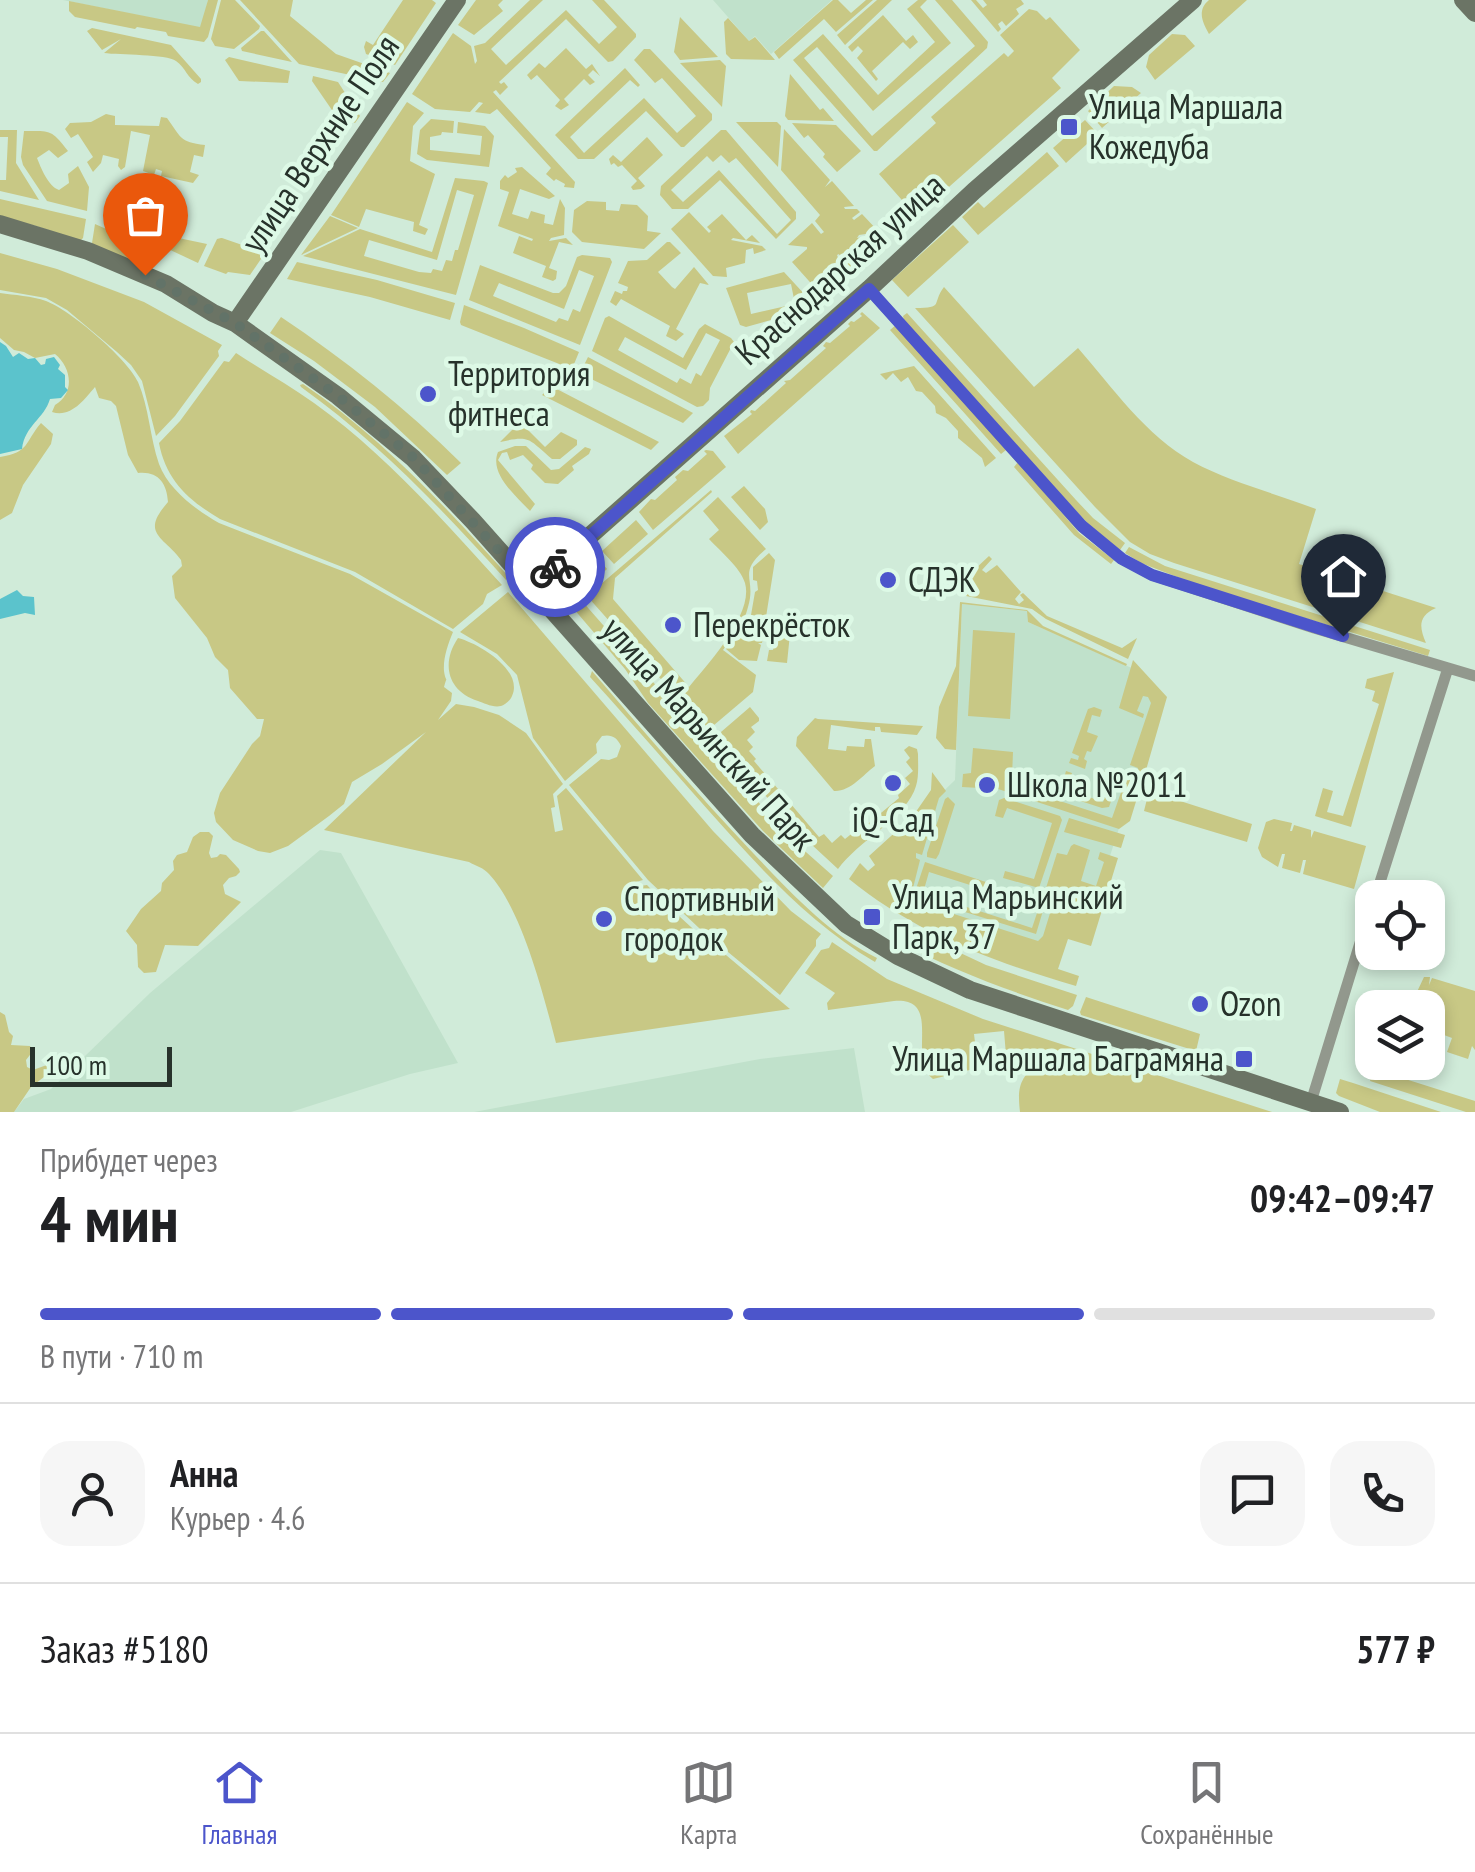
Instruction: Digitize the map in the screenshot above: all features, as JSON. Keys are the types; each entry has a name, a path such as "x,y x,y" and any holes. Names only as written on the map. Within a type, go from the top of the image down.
{"main road":[{"name":"улица Верхние Поля","path":"235,323 457,0"},
{"name":"Краснодарская улица","path":"532,587 1192,0"},
{"path":"1463,0 1475,14"},
{"name":"улица Марьинский Парк","path":"0,224 88,250 235,323 338,396 414,458 752,835 846,924 898,956 970,990 1340,1112"}],"street":[{"path":"869,289 1082,526 1122,559 1152,575 1475,676"},
{"path":"1381,880 1448,668"},
{"path":"1311,1102 1355,962"}],"shaded area":[{"path":"63,0 208,0 201,28"},
{"path":"208,0 218,0 204,42 75,17 69,11 69,1 200,27"},
{"path":"221,0 235,0 260,26 234,49 215,46 211,39"},
{"path":"240,0 293,0 290,16 336,54 390,73 383,82 299,64"},
{"path":"403,0 436,3 395,65 366,54 364,47 366,41 373,45"},
{"path":"476,0 503,0 498,5 503,11 474,35 458,25"},
{"path":"530,0 543,0 491,49 506,65 566,10 599,44 617,27 592,0 604,0 636,34 608,62 566,19 499,82 508,87 500,95 496,90 493,92 575,182 574,188 564,187 565,184 546,174 551,168 497,109 490,114 475,112 483,103 479,102 470,112 435,109 412,94 453,33 471,46 475,64 474,46 485,43"},
{"path":"713,0 832,0 771,54 755,36 749,41"},
{"path":"833,0 851,13 866,0 873,0 836,32 824,19 779,59 774,52"},
{"path":"877,0 892,0 845,45 837,35"},
{"path":"918,0 927,0 920,7 951,43 873,111 817,47 804,58 872,136 975,46 935,0 952,0 988,42 987,48 874,151 793,60 823,34 878,95 935,42 907,9"},
{"path":"971,0 983,8 987,5 983,0 1021,0 1024,4 1016,9 1019,14 1006,26 1002,21 998,24 998,32"},
{"path":"1209,0 1247,0 1209,34 1202,16"},
{"path":"1029,9 1046,20 1050,17 1080,50 1052,78 1061,88 916,216 879,174 936,123 931,117 1004,53 1008,57 1014,51 1000,35"},
{"path":"883,15 906,41 913,35 918,42 910,49 903,42 872,71 876,81 857,58 863,51 858,46 852,52 848,47"},
{"path":"680,17 718,57 680,60 674,52"},
{"path":"728,18 749,41 755,37 775,60 731,59 726,54 724,22"},
{"path":"92,28 171,45 201,82 194,82 171,59 104,53 121,39 102,50 87,31"},
{"path":"264,31 292,62 242,51"},
{"path":"1172,34 1185,35 1195,46 1155,80 1146,67 1149,55"},
{"path":"566,48 586,69 592,64 600,76 593,70 588,75 595,82 590,85 584,79 564,99 569,105 561,110 555,106 560,100 537,75 531,80 527,75 539,63 545,68"},
{"path":"644,49 650,49 712,114 712,120 681,147 646,111 594,159 578,159 555,135 625,68 640,85 630,80 570,137 584,153 644,98 677,133 696,116 662,78 655,83 634,60"},
{"path":"229,57 290,71 288,83 239,81 225,60"},
{"path":"720,60 726,66 722,107 680,63"},
{"path":"790,74 834,121 788,120 785,116"},
{"path":"313,76 338,82 360,116 355,123 334,113 312,81"},
{"path":"1114,86 1132,87 1141,93 1102,128 1088,111"},
{"path":"407,102 424,113 413,126 410,161 435,174 419,225 428,229 425,235 413,231 414,222 366,209 359,227 331,215"},
{"path":"106,114 115,116 115,125 159,126 161,117 167,118 182,137 205,145 203,157 194,155 190,172 199,175 193,183 161,176 162,171 156,169 154,175 143,171 150,135 131,131 125,167 121,170 119,159 103,155 93,172 87,162 93,157 78,134 71,138 65,129 70,123 91,122"},
{"path":"431,119 454,121 453,133 430,137 430,150 480,155 482,136 457,133 458,122 485,126 494,136 489,167 427,160 417,154 420,130"},
{"path":"1085,120 1098,134 1066,163 1053,148"},
{"path":"736,122 777,122 781,126 778,167"},
{"path":"792,123 836,125 861,151 837,172 808,135 804,138"},
{"path":"784,129 830,180 825,187 832,181 854,206 845,209 860,212 852,218 862,214 879,232 857,238 881,234 883,237 878,251 847,276 837,255 846,280 825,299 792,262 807,247 788,245 812,223 821,234 824,232 815,221 820,215 781,170"},
{"path":"0,130 17,130 16,163 39,200 0,191 0,180 6,180 8,137 0,137"},
{"path":"721,130 726,130 796,212 796,219 776,239 720,180 688,209 672,209 660,195 661,186","holes":["721,155 729,163 736,158 791,220 777,234 719,170 683,202 671,190 707,156 713,162"]},
{"path":"24,131 50,133 68,151 58,158 49,150 37,158 48,181 59,190 69,183 68,174 78,166 89,187 87,211 47,201 23,165"},
{"path":"647,137 663,155 638,178 645,186 633,190 631,187 637,181 622,165 611,165 609,159 613,155 621,162"},
{"path":"1047,152 1059,166 978,235 962,217 978,202 984,208"},
{"path":"522,167 555,196 549,199 520,189 512,214 528,219 531,211 545,215 544,223 553,225 560,199 565,208 564,235 549,241 566,238 573,245 559,242 549,268 557,271 553,281 542,277 546,266 513,253 519,236 533,239 498,226 509,192 500,189 500,181"},
{"path":"455,178 488,183 456,295 303,256 360,229 432,252","holes":["457,190 474,195 458,250 452,261 446,260 442,271 419,272 364,256 369,240 437,260"]},
{"path":"0,199 86,219 83,238 80,241 0,217"},
{"path":"587,201 606,202 606,210 619,211 621,204 637,205 648,216 647,231 661,233 644,249 582,242 572,232 574,210"},
{"path":"689,212 709,233 707,227 722,214 746,240 752,235 760,243 731,240 766,250 754,254 753,248 746,250 745,263 726,268 727,277 713,276 671,229"},
{"path":"330,216 358,228 301,255"},
{"path":"95,224 149,248 141,266 94,246"},
{"path":"117,225 207,244 198,263"},
{"path":"953,225 969,242 908,297 892,280"},
{"path":"221,238 265,253 250,275 226,274 204,266"},
{"path":"667,242 681,253 658,272 672,287 675,289 694,267 709,285 700,283 676,329 684,334 676,341 666,336 670,326 621,299 616,306 610,302 615,291 627,291 628,287 618,283 628,261 647,260"},
{"path":"0,253 57,269 144,302 222,345 219,356 156,436 142,381 131,365 67,310 46,298 0,290"},
{"path":"577,257 610,258 612,262 580,345 469,300 480,265 559,293 566,286","holes":["579,270 594,276 580,312 573,309 568,321 559,318 556,322 493,296 499,283 564,309"]},
{"path":"297,262 455,303 450,320 287,279"},
{"path":"784,272 807,297 785,316 746,327 740,325 726,288","holes":["791,284 795,304 751,314 747,293"]},
{"path":"944,287 1034,387 1078,348 1131,410 1176,451 1222,476 1316,509 1299,564 1436,608 1422,623 1426,643 1174,563 1130,542 915,308 934,306"},
{"path":"0,293 35,298 56,306 122,360 142,392 163,473 192,505 219,523 350,574 453,632 444,666 444,687 452,693 451,701 438,720 456,704 499,715 526,733 563,784 553,794 555,832 563,830 557,796 566,788 643,880 636,882 647,885 663,902 657,904 668,906 714,948 714,955 720,950 790,1009 556,1043 522,931 501,889 487,872 469,862 324,830 426,732 352,782 344,804 288,846 270,853 233,840 216,822 214,813 220,793 260,736 264,719 257,719 230,688 228,670 175,598 172,576 182,566 181,560 155,528 168,502 166,489 156,476 138,473 128,455 116,406 99,398 95,387 71,410 52,412 68,387 65,366 55,354 35,358 14,350 0,338"},
{"path":"464,305 579,352 572,369 461,325"},
{"path":"862,312 880,328 738,454 724,436"},
{"path":"907,313 1093,518 1125,543 1120,550 1097,533 1058,492 904,320"},
{"path":"609,316 683,358 705,324 731,338 734,342 710,388 709,400 697,407 592,351","holes":["706,333 720,340 701,376 696,373 691,384 680,378 677,383 618,350 625,337 686,370"]},
{"path":"281,317 374,386 461,463 447,475 375,407 270,333"},
{"path":"896,325 1006,450 1001,454 890,330"},
{"path":"236,353 314,403 364,443 502,585 487,594 483,604 453,629 355,572 220,519 188,496 167,468 159,443 224,361 229,362"},
{"path":"588,357 693,413 683,423 587,377 582,369"},
{"path":"914,366 996,458 985,467 982,458 958,438 958,431 936,413 935,406 916,391 908,377 901,382 893,373 886,380 880,374"},
{"path":"303,384 386,450 509,577 506,580 409,478 301,387"},
{"path":"551,386 659,442 651,450 542,395"},
{"path":"520,422 545,447 561,432 577,440 577,445 560,459 552,459 529,440 500,442"},
{"path":"41,423 53,434 51,444 23,485 12,513 0,520 0,457 22,449"},
{"path":"526,446 551,470 559,469 585,447 591,449 558,484 545,483 523,455 510,460 507,452 502,453 498,460 535,504 530,511 505,484 497,468 498,452"},
{"path":"706,450 713,451 726,467 653,530 639,512 677,480 675,477 683,470 688,471 707,454"},
{"path":"1018,462 1079,533 1114,560 1111,564 1074,535 1014,467"},
{"path":"744,486 765,509 768,522 760,530 731,497"},
{"path":"711,490 615,578 613,599 689,687 728,638 746,595 739,571 709,539 719,530 703,511 718,497 766,549 749,570 746,613 723,650 756,675 753,692 707,731 587,596"},
{"path":"636,520 648,534 614,564 602,551"},
{"path":"1129,547 1165,566 1430,650 1428,656 1198,585 1141,563 1125,553"},
{"path":"769,553 775,560 766,617 751,615 758,590 753,567"},
{"path":"594,554 607,569 583,591 571,578"},
{"path":"989,556 992,559 982,570 986,573 997,565 1021,592 1015,599 1019,604 1024,600 1020,595 1023,593 1047,616 1122,648 1137,638 1128,659 1032,609 961,595 960,583"},
{"path":"508,592 713,831 791,911 821,934 780,995 648,880 569,785 601,759 617,757 621,746 618,740 602,736 596,744 597,753 565,781 533,738 517,675 497,654 460,632"},
{"path":"582,601 789,837 833,876 823,888 763,831 648,703 625,669 573,608"},
{"path":"960,602 1027,610 1043,626 1127,664 1028,622 1027,611 962,604 956,750 945,749 936,738 939,707 956,666"},
{"name":"Школа №2011","path":"962,604 1028,611 1028,622 1134,669 1158,708 1096,899 1042,965 895,901 885,848 955,780"},
{"path":"748,618 765,621 757,661 739,660 726,649"},
{"path":"774,622 791,624 787,663 767,661 769,650 773,650"},
{"path":"973,630 1015,633 1010,719 968,716"},
{"path":"458,638 487,652 505,668 514,686 506,703 495,706 459,690 449,666"},
{"path":"1133,660 1167,697 1144,777 1130,765 1151,703 1143,696 1137,711 1144,714 1143,718 1119,708"},
{"path":"592,671 782,883 827,925 877,958 875,962 829,930 766,873 590,677"},
{"path":"1394,672 1351,827 1315,816 1323,788 1333,791 1327,812 1343,816 1379,704 1372,701 1375,691 1365,688 1367,679"},
{"path":"750,707 759,718 751,727 755,732 747,740 753,747 749,751 754,761 819,837 824,834 832,843 841,835 845,839 899,798 910,784 905,778 913,771 904,750 909,746 917,749 918,754 918,779 911,797 838,869 798,832 714,738"},
{"path":"1088,709 1102,710 1100,717 1092,715 1087,732 1098,736 1091,752 1087,751 1085,769 1069,763 1071,758 1078,760 1079,756 1072,753"},
{"path":"815,718 923,726 917,735 881,732 880,727 875,727 875,731 831,725 828,749 864,747 865,739 871,739 875,766 851,786 834,791 796,746 797,737"},
{"path":"973,748 1013,752 1012,777 1020,779 1020,788 1112,818 1126,778 1134,781 1138,795 1130,821 1119,829 998,789 962,787 963,774 971,773"},
{"path":"1066,771 1072,773 1067,789 1103,802 1109,785 1097,781 1099,774 1103,771 1120,776 1109,807 1065,796 1061,789"},
{"path":"932,772 946,791 939,798 922,855 916,853 920,860 910,900 1038,941 1055,897 1046,888 1057,853 1067,855 1074,844 1090,850 1081,881 1096,886 1104,862 1098,859 1100,852 1118,858 1091,946 1068,939 1058,969 1079,976 1076,986 956,944 901,915 849,879 860,863 868,871 875,865 869,856 913,816 931,790"},
{"path":"1149,791 1252,824 1247,842 1144,811"},
{"path":"948,797 955,804 939,854 936,859 927,857 945,799"},
{"path":"1004,798 1060,816 1062,820 1039,888 1003,878 1005,871 1034,879 1052,823 1007,808 1003,818 995,816 999,800"},
{"path":"1069,818 1125,835 1121,848 1064,832"},
{"path":"1274,819 1292,823 1290,831 1294,825 1311,830 1311,838 1314,831 1366,846 1354,889 1303,874 1306,860 1300,873 1282,868 1285,854 1278,867 1262,857 1258,848 1266,822"},
{"path":"200,832 213,836 211,858 226,855 239,869 223,885 225,894 241,902 198,946 165,945 156,972 144,973 138,967 137,945 126,931 141,909 161,891 162,883 174,870 177,855 187,852 193,837"},
{"path":"320,850 341,853 458,1063 291,1112 14,1112 24,1099 51,1089 150,993"},
{"path":"925,862 992,884 989,891 929,872 923,893 1032,928 1039,907 998,894 1001,887 1040,899 1045,904 1036,934 920,898 916,889"},
{"path":"903,926 986,965 1077,995 1073,1006 1068,1010 1024,995 918,952 897,941"},
{"path":"832,942 887,979 983,1019 1272,1112 1020,1112 1021,1083 1040,1061 989,1069 988,1057 1006,1055 1004,1031 974,1034 978,1068 933,1079 923,1058 921,1019 909,1002 828,1010 827,1003 835,993 805,973 821,950 829,948"},
{"path":"1424,977 1430,977 1429,985 1432,978 1475,991 1475,1050 1472,1046 1468,1059 1447,1052 1452,1038 1445,1035 1445,990 1418,990"},
{"path":"1086,997 1200,1034 1196,1051 1081,1015"},
{"path":"0,1012 13,1036 11,1045 30,1046 33,1051 26,1060 27,1067 33,1070 62,1063 31,1087 14,1112 0,1112"},
{"path":"854,1048 865,1112 474,1112 760,1059"},
{"path":"1340,1079 1441,1112 1380,1112 1339,1096 1336,1093"},
{"path":"1408,1080 1475,1101 1475,1112 1466,1112 1370,1081"}],"water":[{"path":"0,342 13,357 19,353 28,359 35,358 41,365 54,357 65,375 68,390 61,398 50,399 22,449 0,454"},
{"path":"17,590 23,596 34,597 35,615 25,613 0,619 0,599"}],"way so far":[{"path":"145,275 235,323 338,396 414,458 532,587 555,567"}],"place":[{"name":"Улица Маршала Кожедуба","path":"1069,127"},
{"name":"Территория фитнеса","path":"428,394"},
{"name":"СДЭК","path":"888,580"},
{"name":"Перекрёсток","path":"673,625"},
{"name":"iQ-Сад","path":"893,783"},
{"name":"Школа №2011","path":"987,785"},
{"name":"Улица Марьинский Парк, 37","path":"872,917"},
{"name":"Спортивный городок","path":"604,919"},
{"name":"Ozon","path":"1200,1004"},
{"name":"Улица Маршала Баграмяна","path":"1244,1059"}],"route":[{"path":"555,567 869,289 1101,544 1152,575 1343,636"}]}
